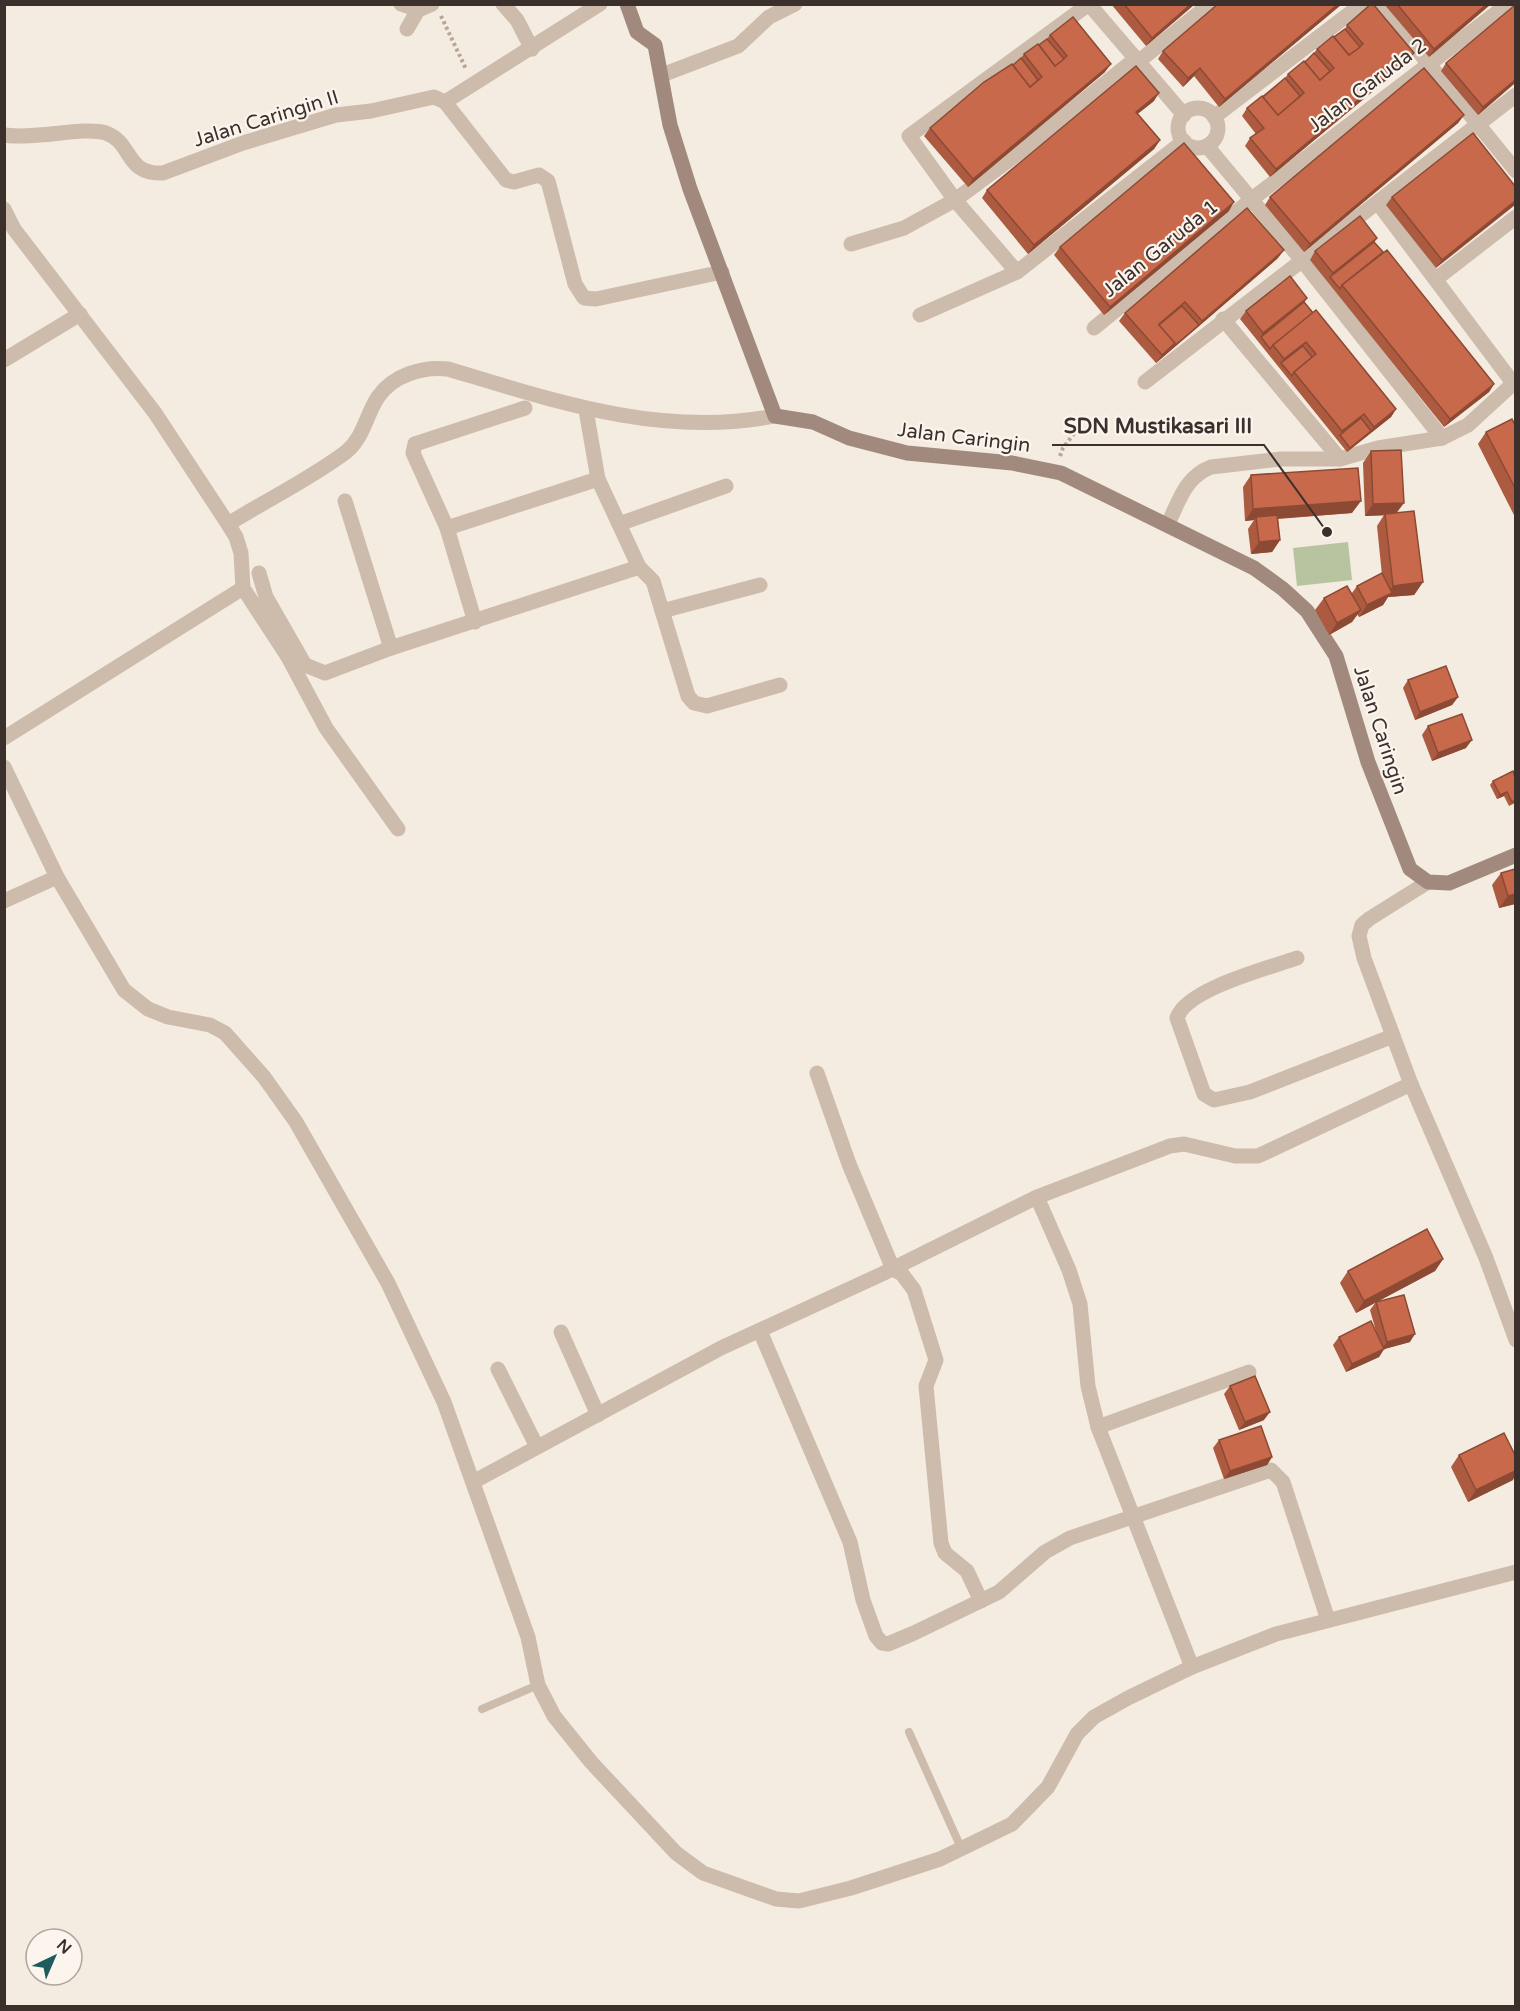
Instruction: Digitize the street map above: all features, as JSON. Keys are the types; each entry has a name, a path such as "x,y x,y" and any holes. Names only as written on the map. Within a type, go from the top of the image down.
{"street":[{"path":"402,4 430,10"},
{"path":"503,4 517,20 532,49"},
{"name":"Jalan Caringin II","path":"4,135 24,138 83,132 107,134 118,141 137,167 149,174 163,173 243,143 336,115 372,111 435,97 445,102 475,86 600,4"},
{"path":"228,524 344,453 360,437 378,397 395,382 418,370 448,369 586,410 710,424 742,422 774,416 690,189 670,125 655,45 638,32 627,4"},
{"path":"662,75 738,46 769,17 795,4"},
{"path":"1017,272 955,200 909,136 1089,4 1184,115"},
{"path":"851,244 904,228 955,200 1210,4"},
{"path":"1214,117 1362,4"},
{"path":"1380,4 1515,171"},
{"name":"Jalan Garuda 2","path":"1252,200 1508,4"},
{"path":"407,29 430,10"},
{"path":"1145,381 1515,95"},
{"path":"445,102 506,180 514,182 539,175 548,182 575,284 584,298 597,299 722,273"},
{"path":"1199,109 1214,117 1217,123 1216,136 1207,146 1195,148 1184,141 1179,125 1184,115 1199,109"},
{"path":"920,315 1017,272 1184,141"},
{"path":"1207,146 1302,259 1442,438"},
{"name":"Jalan Garuda 1","path":"1094,328 1252,200"},
{"path":"1168,524 1187,483 1201,471 1211,467 1281,459 1340,459 1378,448 1442,438 1468,425 1514,382 1378,202"},
{"path":"4,209 14,229 155,413 237,537 241,553 243,588 288,657 326,728 398,829"},
{"path":"1436,279 1515,217"},
{"path":"4,360 81,314"},
{"path":"1223,319 1340,459"},
{"path":"475,622 447,528 413,453 415,444 525,408"},
{"path":"586,410 598,479 639,567 653,581 688,696 694,703 706,706 780,685"},
{"name":"Jalan Caringin","path":"774,416 813,422 849,438 907,453 1012,463 1055,471 1168,524 1254,568 1283,589 1318,626 1336,656 1396,839 1410,869 1428,882"},
{"path":"447,528 598,479"},
{"path":"619,524 726,486"},
{"path":"345,501 391,648"},
{"path":"259,573 266,597 305,665 325,673 391,648 639,567"},
{"path":"662,611 760,585"},
{"path":"4,738 243,588"},
{"path":"4,768 57,877 110,970 132,999 168,1017 210,1025 225,1033 264,1077 296,1122 356,1224 416,1339 444,1402 528,1637 538,1685 554,1716 676,1853 703,1874 776,1899 799,1901 851,1888 962,1850 1012,1824 1030,1808 1047,1787 1077,1734 1094,1717 1192,1667 1276,1634 1515,1572"},
{"path":"1515,855 1449,883 1428,882 1369,919 1362,925 1359,936 1364,958 1411,1084 1478,1237 1515,1340"},
{"path":"4,901 57,877"},
{"path":"1297,958 1203,993 1179,1010 1177,1017 1197,1081 1204,1094 1214,1100 1250,1092 1393,1036"},
{"path":"817,1073 849,1164 893,1269 902,1274 914,1290 936,1360 926,1386 943,1549 967,1571 981,1601"},
{"path":"473,1482 679,1370 893,1269 1037,1197 1170,1146 1184,1144 1234,1156 1258,1156 1411,1084"},
{"path":"1037,1197 1069,1270 1080,1304 1088,1386 1098,1427 1192,1667"},
{"path":"759,1331 850,1542 863,1600 876,1636 882,1642 888,1644 999,1592 1045,1552 1070,1538 1271,1470 1283,1482 1328,1620"},
{"path":"561,1332 598,1415"},
{"path":"498,1369 537,1447"},
{"path":"1098,1427 1249,1372"}],"lane":[{"path":"482,1709 538,1685"},
{"path":"909,1732 962,1850"}],"path":[{"path":"430,10 475,86"},
{"path":"1055,471 1063,448 1079,427"}],"green space":[{"path":"1348,542 1352,580 1297,586 1293,548"}],"building":[{"path":"1124,4 1191,4 1152,38"},
{"path":"1218,4 1338,4 1225,99 1200,68 1188,78 1163,51"},
{"path":"1371,4 1414,53 1276,169 1250,138 1264,128 1247,108 1262,96 1278,115 1304,93 1288,74 1304,61 1320,80 1334,68 1317,49 1333,36 1349,55 1363,44 1347,25"},
{"path":"1397,4 1487,4 1434,49"},
{"path":"1515,5 1515,80 1483,107 1446,63"},
{"path":"1073,17 1111,64 973,179 930,128 984,82 1012,64 1030,87 1042,77 1024,54 1038,44 1055,66 1067,56 1050,35"},
{"path":"1345,29 1360,47 1349,55 1334,37"},
{"path":"1047,39 1064,59 1055,66 1039,45"},
{"path":"1314,53 1330,71 1320,80 1305,62"},
{"path":"1021,58 1038,80 1030,87 1013,65"},
{"path":"1136,66 1159,93 1136,112 1160,140 1034,245 987,190"},
{"path":"1424,68 1464,115 1310,244 1270,197"},
{"path":"1285,78 1300,96 1278,115 1263,97"},
{"path":"1473,133 1515,186 1515,201 1442,260 1392,197"},
{"path":"1184,143 1234,202 1110,307 1060,247"},
{"path":"1247,208 1284,250 1202,321 1185,302 1159,324 1175,343 1162,355 1125,313"},
{"path":"1360,216 1377,238 1333,273 1315,251"},
{"path":"1374,242 1383,252 1340,289 1330,277"},
{"path":"1387,250 1494,384 1450,419 1342,285"},
{"path":"1290,276 1307,298 1263,333 1246,311"},
{"path":"1304,302 1313,313 1270,349 1261,337"},
{"path":"1182,306 1199,325 1173,347 1175,343 1159,325"},
{"path":"1316,310 1396,409 1374,427 1364,414 1342,431 1294,372 1316,354 1306,342 1284,359 1273,345"},
{"path":"1303,346 1312,357 1292,376 1281,363"},
{"path":"1361,418 1371,431 1350,448 1340,435"},
{"path":"1512,419 1515,425 1515,488 1486,432"},
{"path":"1401,450 1404,503 1373,504 1371,451"},
{"path":"1358,468 1361,501 1253,509 1251,475"},
{"path":"1414,511 1423,582 1393,586 1385,514"},
{"path":"1277,515 1280,540 1259,542 1256,517"},
{"path":"1382,573 1392,593 1367,605 1357,586"},
{"path":"1347,586 1361,610 1337,623 1324,598"},
{"path":"1446,666 1458,697 1420,712 1408,680"},
{"path":"1462,714 1472,740 1438,753 1428,726"},
{"path":"1513,771 1515,800 1512,802 1507,792 1500,795 1493,781"},
{"path":"1515,869 1515,894 1508,896 1501,873"},
{"path":"1427,1229 1443,1259 1364,1301 1348,1271"},
{"path":"1404,1295 1415,1334 1387,1342 1376,1302"},
{"path":"1371,1321 1384,1349 1352,1364 1339,1337"},
{"path":"1255,1376 1270,1412 1245,1422 1230,1386"},
{"path":"1261,1426 1272,1457 1230,1471 1219,1440"},
{"path":"1504,1433 1515,1455 1515,1471 1476,1490 1459,1455"}],"place":[{"name":"SDN Mustikasari III","path":"1327,532"}]}
